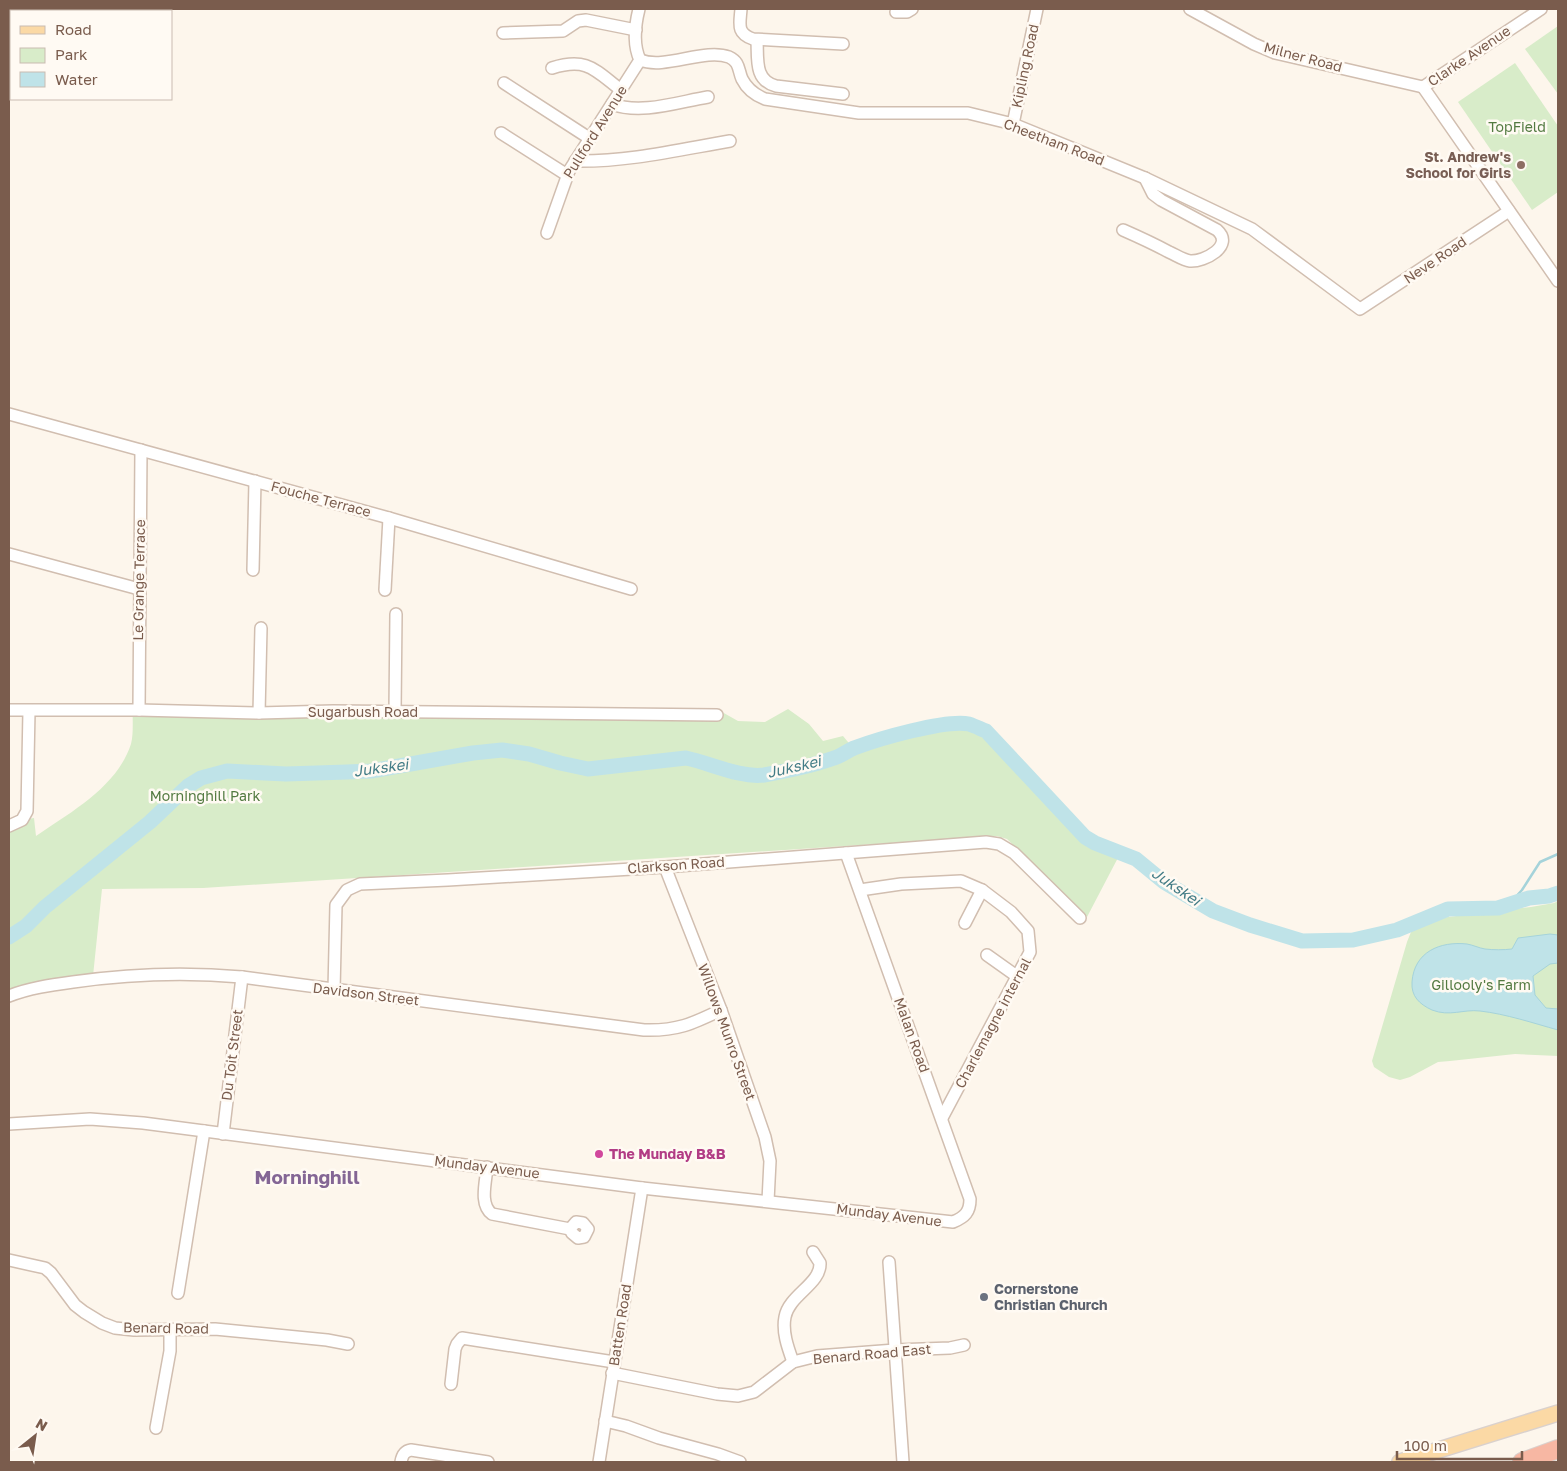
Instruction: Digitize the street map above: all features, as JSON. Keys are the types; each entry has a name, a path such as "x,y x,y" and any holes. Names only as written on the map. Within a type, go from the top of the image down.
{"highway":[{"path":"1522,1462 1558,1449"}],"main road":[{"path":"1400,1462 1558,1413"}],"street":[{"path":"639,9 636,30 637,50 640,60"},
{"path":"740,9 740,30 744,35 756,40 843,44"},
{"path":"896,12 907,12 912,9"},
{"name":"Kipling Road","path":"1013,124 1036,9"},
{"name":"Milner Road","path":"1190,9 1254,44 1275,53 1423,87"},
{"name":"Clarke Avenue","path":"1423,87 1541,9"},
{"path":"503,33 563,31 578,22 586,20 636,30"},
{"path":"756,40 760,71 766,82 776,86 843,94"},
{"name":"Cheetham Road","path":"640,60 662,62 718,56 731,58 740,67 742,78 747,86 757,96 765,99 858,113 968,113 1013,124 1145,178 1252,229 1360,309"},
{"name":"Pullford Avenue","path":"547,233 566,175 640,60"},
{"path":"552,68 572,63 587,66 621,90"},
{"path":"504,83 589,138"},
{"path":"1423,87 1558,281"},
{"path":"612,104 631,108 708,98"},
{"path":"501,133 566,175"},
{"path":"574,161 608,161 635,158 730,141"},
{"path":"1123,230 1188,261 1200,260 1212,254 1221,246 1224,239 1217,230 1157,197 1149,188 1145,178"},
{"name":"Neve Road","path":"1360,309 1508,211"},
{"name":"Fouche Terrace","path":"9,414 389,518 631,588"},
{"name":"Le Grange Terrace","path":"139,710 141,450"},
{"path":"253,570 255,481"},
{"path":"385,590 389,518"},
{"path":"9,554 139,589"},
{"path":"395,711 396,614"},
{"path":"259,713 261,628"},
{"name":"Sugarbush Road","path":"9,710 139,710 259,713 395,711 717,715"},
{"path":"9,826 22,820 27,811 29,711"},
{"name":"Clarkson Road","path":"334,990 336,905 342,895 352,886 369,883 448,880 665,866 976,842 999,844 1014,853 1080,918"},
{"name":"Malan Road","path":"846,853 970,1198 970,1208 964,1218"},
{"name":"Willows Munro Street","path":"665,866 721,1010 767,1146 770,1161 768,1201"},
{"name":"Charlemagne internal","path":"860,890 901,884 961,881 982,890 1011,912 1028,931 1030,952 942,1118"},
{"path":"966,923 982,890"},
{"path":"987,955 1018,977"},
{"name":"Davidson Street","path":"9,996 42,986 107,977 206,975 242,977 644,1030 680,1028 721,1010"},
{"name":"Du Toit Street","path":"223,1134 242,977"},
{"name":"Munday Avenue","path":"9,1124 104,1118 642,1188 953,1222 964,1218"},
{"path":"178,1293 204,1131"},
{"path":"487,1167 484,1201 488,1211 492,1214 570,1228"},
{"name":"Batten Road","path":"598,1462 642,1188"},
{"path":"793,1362 785,1337 785,1316 787,1309 796,1296 818,1274 820,1264 813,1252"},
{"name":"Benard Road","path":"9,1260 45,1268 52,1273 75,1305 102,1323 115,1328 134,1330 199,1328 232,1330 348,1344"},
{"path":"889,1262 903,1462"},
{"path":"156,1428 168,1360 165,1351 168,1330"},
{"path":"451,1384 455,1349 462,1338 613,1367"},
{"name":"Benard Road East","path":"613,1367 717,1394 738,1396 754,1392 793,1362 828,1355 950,1348 964,1345"},
{"path":"605,1421 740,1462"},
{"path":"400,1462 404,1453 407,1450 411,1450 488,1462"}],"green space":[{"path":"1558,26 1558,94 1525,49"},
{"name":"TopField","path":"1515,63 1558,126 1558,192 1532,210 1458,102"},
{"name":"Morninghill Park","path":"133,705 722,712 738,721 765,722 788,709 809,724 823,741 843,736 853,748 938,725 968,724 986,731 1085,837 1095,843 1121,852 1087,917 1007,839 997,836 203,888 102,889 93,976 9,994 9,822 34,818 36,836 78,808 104,786 124,759 131,744"},
{"name":"Gillooly's Farm","path":"1558,901 1558,1056 1515,1054 1438,1062 1410,1077 1400,1080 1389,1077 1374,1067 1372,1061 1413,927 1432,919 1531,907"}],"water":[{"path":"1550,934 1558,935 1558,963 1550,964 1533,976 1535,995 1546,1008 1558,1009 1558,1030 1490,1012 1439,1012 1423,1005 1414,995 1412,982 1418,963 1423,956 1438,947 1447,944 1467,944 1485,949 1512,949 1518,938"}],"waterway":[{"name":"Jukskei","path":"9,937 26,926 45,907 150,822 188,786 201,778 227,771 286,774 371,771 473,753 502,750 529,754 588,769 686,758 735,772 764,775 826,761 854,748 895,735 958,723 969,724 986,731 1085,837 1095,843 1136,859 1164,882 1213,911 1302,941 1353,940 1397,930 1448,909 1498,908 1529,898 1558,893"},
{"path":"1498,908 1511,902 1522,890 1540,862 1558,854"}],"place":[{"name":"St. Andrew's School for Girls","path":"1521,165"},
{"name":"The Munday B&B","path":"599,1154"},
{"name":"Cornerstone Christian Church","path":"984,1297"}],"district":[{"name":"Morninghill","path":"307,1177"}]}
